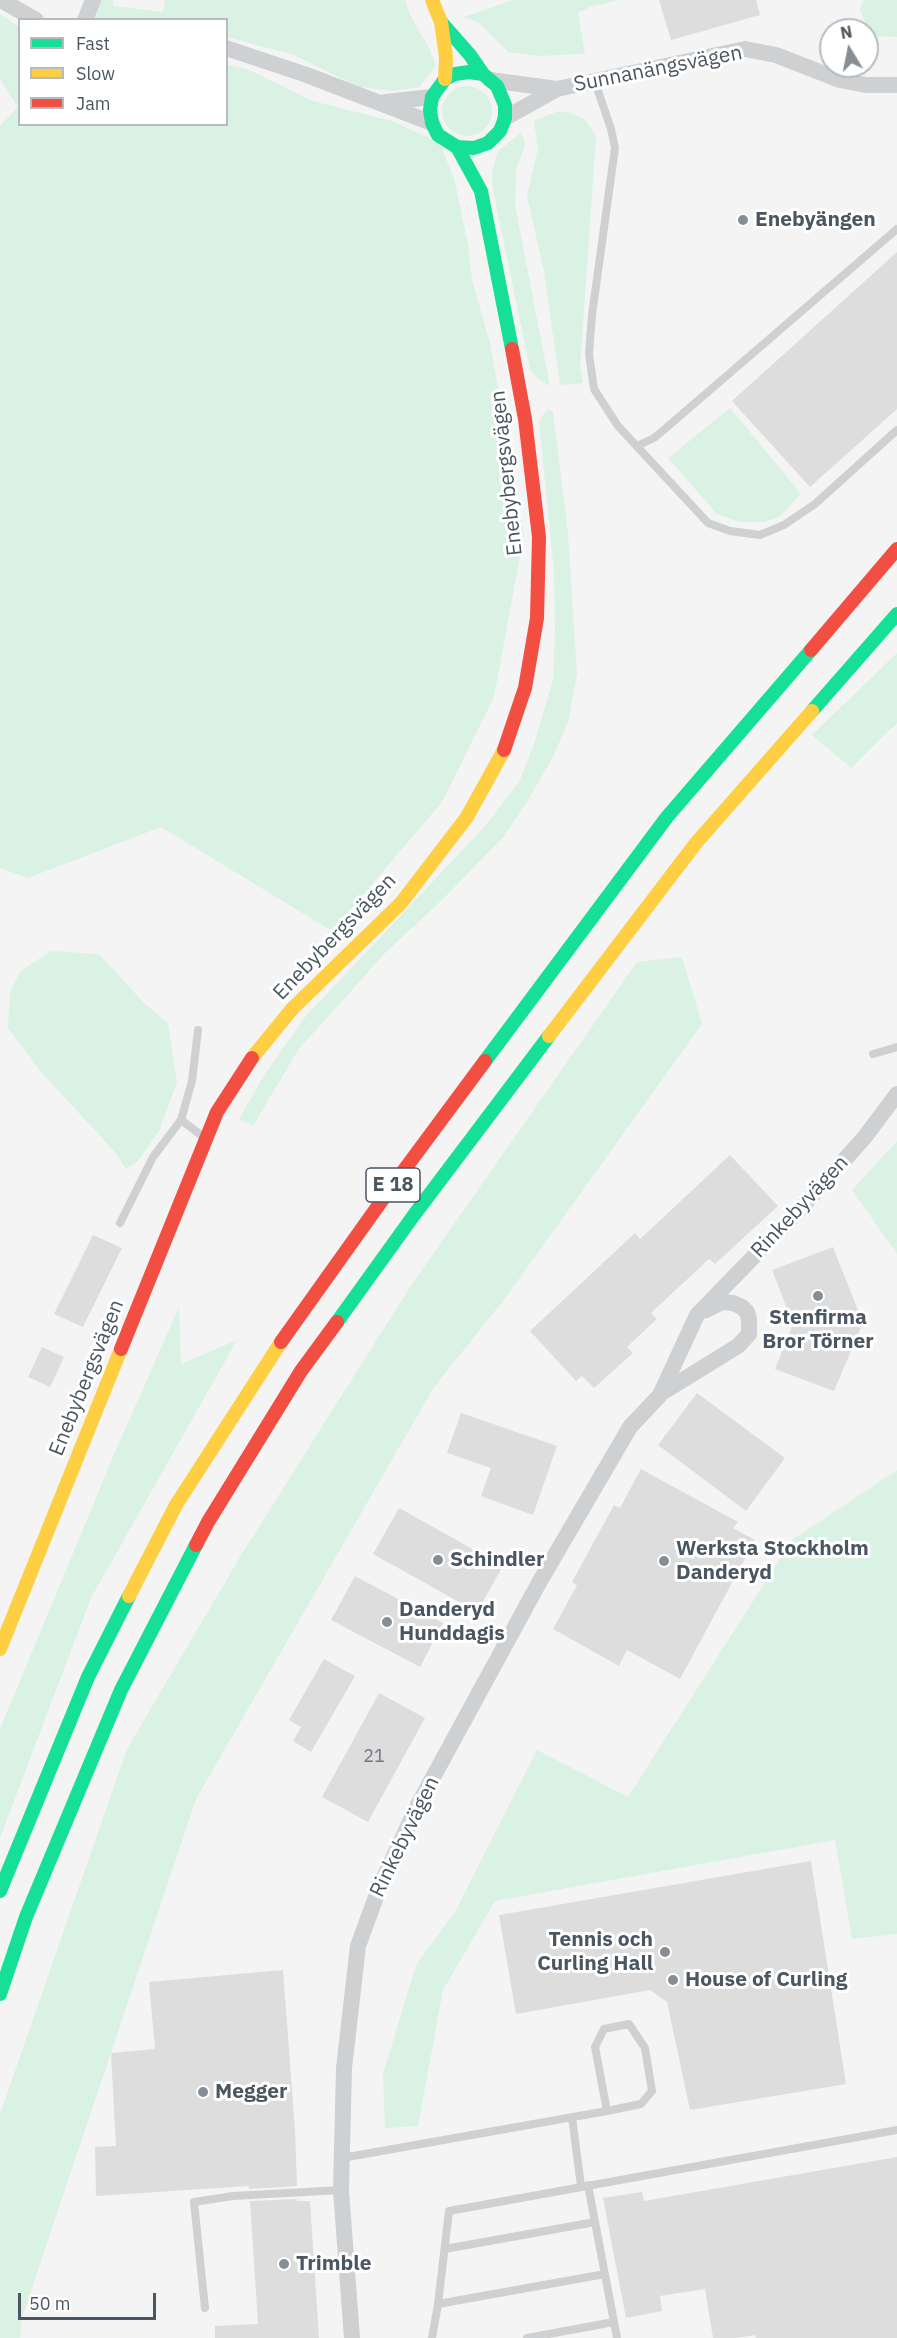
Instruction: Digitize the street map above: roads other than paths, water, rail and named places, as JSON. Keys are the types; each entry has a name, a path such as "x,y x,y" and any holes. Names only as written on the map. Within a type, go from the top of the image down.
{"main road":[{"path":"432,0 441,22 446,57 445,79"},
{"path":"441,22 502,93 505,118"},
{"path":"432,123 430,110 432,97 445,79 455,74 469,72 487,77"},
{"name":"Enebybergsvägen","path":"481,191 486,156 505,118"},
{"name":"Enebybergsvägen","path":"0,1649 217,1112 251,1060 292,1009 401,903 467,817 505,748 525,688 537,618 539,537 525,419 481,191 457,147 438,135 432,123"},
{"path":"457,147 474,148 486,156"},
{"name":"E 18","path":"0,1891 88,1677 176,1505 278,1346 393,1185 667,818 897,549"},
{"name":"E 18","path":"0,1994 26,1917 121,1690 208,1521 302,1371 414,1215 696,843 897,614"}],"street":[{"path":"86,18 93,0"},
{"path":"8,2 33,18"},
{"path":"228,49 432,123"},
{"name":"Sunnanängsvägen","path":"487,77 556,88 595,82 745,49 776,55 840,80 866,85 897,85"},
{"name":"Sunnanängsvägen","path":"505,118 556,88"},
{"path":"381,103 432,97"},
{"name":"Rinkebyvägen","path":"660,1395 697,1315 802,1207 864,1138 897,1094"},
{"name":"Rinkebyvägen","path":"352,2338 341,2190 344,2068 358,1946 380,1886 419,1803 546,1571 630,1427 660,1395 738,1346 748,1334 747,1312 733,1303 722,1302 697,1315"}],"lane":[{"path":"595,82 615,148 592,315 589,354 594,389 618,426 708,523 730,531 760,535 784,525 815,504 897,430"},
{"path":"637,446 660,433 897,230"},
{"path":"120,1223 153,1157 181,1120 192,1081 198,1030"},
{"path":"873,1054 897,1047"},
{"path":"181,1120 205,1138"},
{"path":"342,2158 607,2111 641,2104 652,2091 645,2048 629,2024 604,2029 595,2047 607,2111"},
{"path":"572,2117 617,2338"},
{"path":"432,2338 449,2211 897,2130"},
{"path":"205,2308 194,2202 232,2196 341,2190"},
{"path":"445,2249 595,2222"},
{"path":"438,2304 605,2274"},
{"path":"527,2338 614,2322"}],"place":[{"name":"Enebyängen","path":"743,220"},
{"name":"Stenfirma Bror Törner","path":"818,1296"},
{"name":"Schindler","path":"438,1560"},
{"name":"Werksta Stockholm Danderyd","path":"664,1561"},
{"name":"Danderyd Hunddagis","path":"387,1622"},
{"name":"Tennis och Curling Hall","path":"665,1952"},
{"name":"House of Curling","path":"673,1980"},
{"name":"Megger","path":"203,2092"},
{"name":"Trimble","path":"284,2264"}]}
